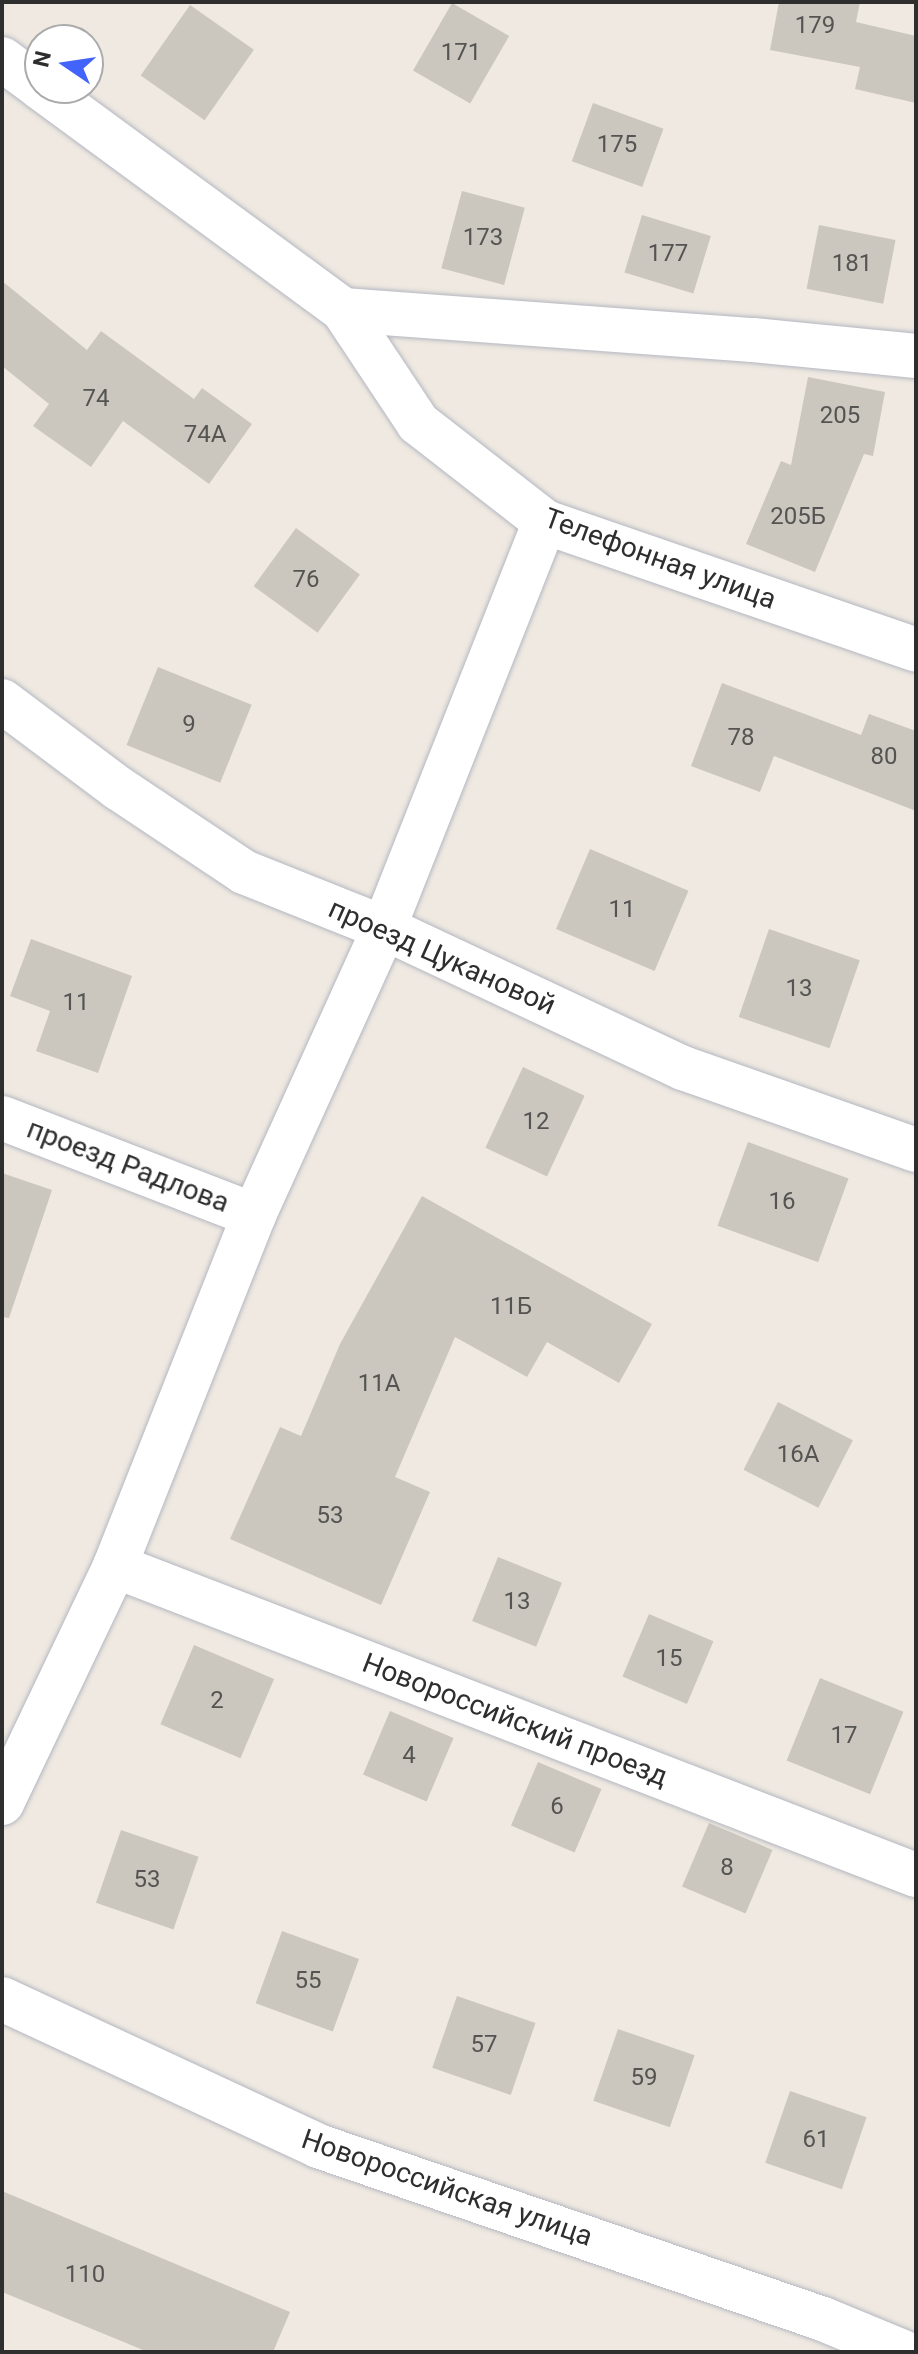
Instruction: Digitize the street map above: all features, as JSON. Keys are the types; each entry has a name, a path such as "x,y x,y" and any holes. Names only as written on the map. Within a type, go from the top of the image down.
{"street":[{"name":"Телефонная улица","path":"2,59 24,75"},
{"name":"Телефонная улица","path":"63,104 343,310 418,423 545,522 916,650"},
{"path":"343,310 753,340 916,356"},
{"path":"2,1803 115,1566 254,1215 384,928 545,522"},
{"name":"проезд Цукановой","path":"2,701 118,788 244,872 384,928 683,1068 916,1150"},
{"name":"проезд Радлова","path":"2,1118 254,1215"},
{"name":"Новороссийский проезд","path":"115,1566 916,1875"},
{"name":"Новороссийская улица","path":"2,1999 318,2146 781,2303 903,2352"}],"building":[{"path":"779,2 860,2 856,22 916,36 916,103 855,89 860,67 770,50"},
{"path":"452,3 509,36 470,104 413,71"},
{"path":"190,5 254,50 205,120 141,75"},
{"path":"593,103 663,129 642,187 572,161"},
{"path":"462,191 525,208 504,285 441,268"},
{"path":"642,215 711,236 693,293 624,272"},
{"path":"819,225 896,240 883,304 807,289"},
{"path":"2,281 87,350 101,331 194,399 202,388 252,424 209,484 123,421 91,467 33,426 49,404 2,366"},
{"path":"808,377 885,392 873,456 864,454 815,572 746,544 781,461 791,465"},
{"path":"296,528 360,574 318,633 254,586"},
{"path":"158,667 252,705 220,783 127,745"},
{"path":"722,683 861,735 869,714 916,731 916,811 774,756 760,792 691,766"},
{"path":"590,849 688,891 655,971 556,929"},
{"path":"769,929 860,960 829,1048 739,1017"},
{"path":"31,939 132,976 98,1073 36,1051 50,1011 10,996"},
{"path":"523,1067 585,1096 547,1176 485,1148"},
{"path":"748,1142 849,1179 818,1262 718,1226"},
{"path":"2,1173 52,1190 9,1318 2,1317"},
{"path":"422,1196 652,1324 619,1383 547,1342 527,1377 455,1337 395,1477 430,1492 381,1605 230,1539 280,1427 301,1436 340,1344"},
{"path":"778,1402 853,1440 818,1508 743,1470"},
{"path":"498,1557 562,1583 536,1647 472,1621"},
{"path":"649,1614 713,1641 687,1704 622,1677"},
{"path":"194,1645 274,1679 240,1758 160,1724"},
{"path":"820,1678 903,1712 870,1794 787,1761"},
{"path":"390,1711 454,1738 427,1801 363,1775"},
{"path":"538,1762 602,1789 575,1852 511,1826"},
{"path":"709,1823 773,1850 746,1913 682,1887"},
{"path":"121,1830 199,1857 173,1930 96,1903"},
{"path":"282,1931 359,1959 333,2031 256,2003"},
{"path":"457,1996 535,2023 511,2095 432,2068"},
{"path":"618,2029 695,2055 670,2127 593,2101"},
{"path":"790,2091 867,2117 842,2189 765,2163"},
{"path":"2,2191 290,2312 273,2352 148,2352 2,2292"}]}
